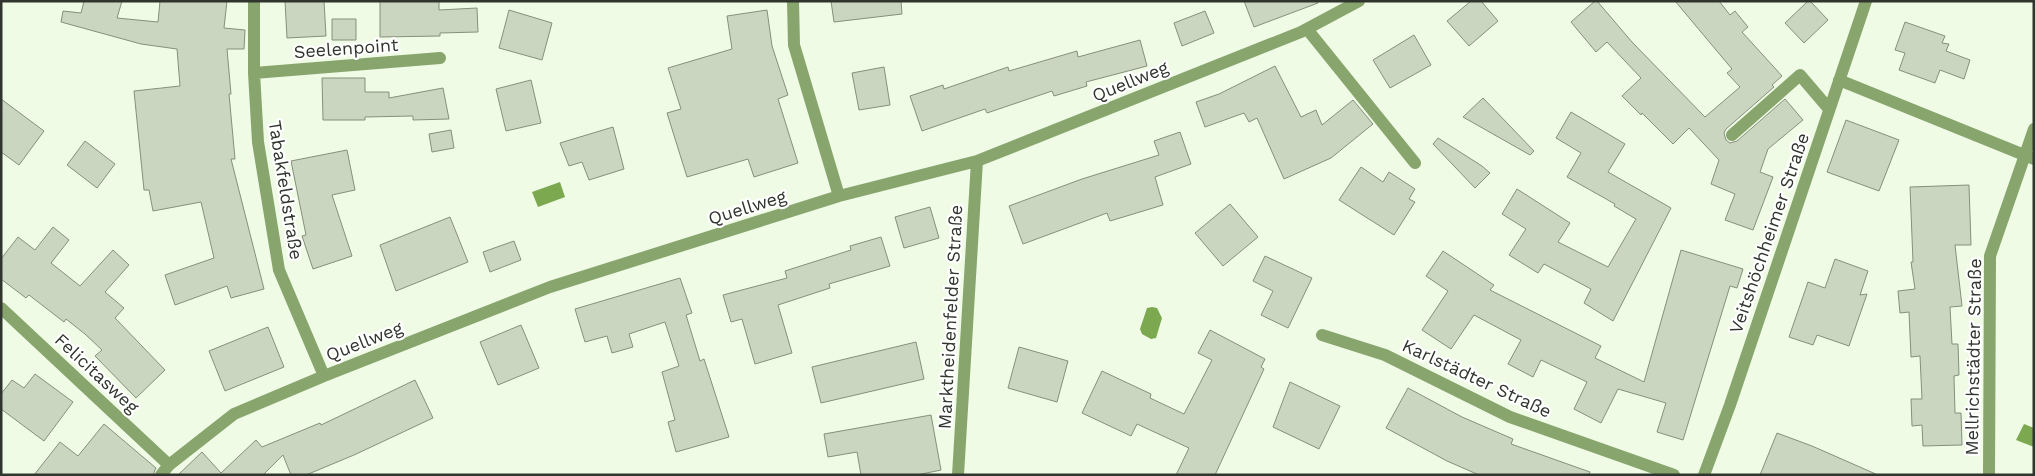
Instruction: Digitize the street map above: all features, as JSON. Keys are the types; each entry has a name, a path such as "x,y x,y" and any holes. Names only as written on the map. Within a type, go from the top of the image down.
{"street":[{"name":"Tabakfeldstraße","path":"254,1 254,73 258,142 279,270 324,376"},
{"path":"793,1 794,45 840,196"},
{"name":"Quellweg","path":"165,470 234,414 324,376 550,287 840,196 976,161 1307,29 1359,1"},
{"name":"Veitshöchheimer Straße","path":"1704,475 1730,405 1866,1"},
{"path":"1307,29 1415,163"},
{"name":"Seelenpoint","path":"254,73 440,58"},
{"path":"1732,135 1800,75 1829,109"},
{"path":"1839,80 2029,157"},
{"name":"Mellrichstädter Straße","path":"1989,475 1990,256 2029,157 2034,129"},
{"name":"Marktheidenfelder Straße","path":"958,475 976,161"},
{"name":"Felicitasweg","path":"1,308 165,470"},
{"name":"Karlstädter Straße","path":"1322,335 1385,355 1510,417 1674,475"}],"shaded area":[{"path":"560,182 565,197 538,207 532,192"},
{"path":"1147,308 1157,308 1162,318 1156,338 1151,339 1142,334 1140,329"},
{"path":"2024,424 2034,428 2034,447 2016,440"}],"building":[{"path":"84,1 122,1 117,18 158,22 160,1 227,1 224,28 245,30 244,49 227,49 235,159 231,159 264,289 231,298 227,286 175,305 165,275 214,258 201,202 153,211 149,190 144,190 134,91 180,86 177,49 141,44 61,22 63,11 81,13"},
{"path":"285,1 324,1 326,36 287,38"},
{"path":"380,1 439,1 439,10 477,8 478,32 440,33 440,36 380,37"},
{"path":"831,1 901,1 902,14 834,22"},
{"path":"1244,1 1317,1 1318,3 1254,27"},
{"path":"1471,1 1481,1 1498,21 1469,46 1447,21"},
{"path":"1595,1 1705,117 1740,87 1727,73 1732,69 1675,1 1719,1 1730,15 1735,11 1748,27 1742,32 1782,76 1772,85 1774,87 1726,129 1724,133 1726,140 1730,143 1737,141 1785,99 1803,120 1768,149 1760,172 1773,177 1753,230 1725,220 1735,194 1711,184 1719,160 1689,128 1673,144 1622,96 1641,78 1607,42 1596,52 1571,22"},
{"path":"1808,1 1828,20 1804,43 1785,23"},
{"path":"509,10 552,23 542,60 499,48"},
{"path":"767,10 772,46 788,95 778,99 798,163 754,177 748,159 687,177 667,113 681,109 668,68 732,49 727,16"},
{"path":"1205,11 1214,33 1182,46 1174,23"},
{"path":"332,19 356,19 356,40 332,40"},
{"path":"1905,22 1945,36 1942,43 1949,44 1946,51 1970,60 1964,79 1940,70 1935,83 1899,70 1905,53 1895,50"},
{"path":"1414,35 1431,65 1390,88 1373,60"},
{"path":"1140,40 1147,66 1086,82 1087,86 1054,96 1052,91 987,113 985,109 922,131 910,96 943,85 944,89 1008,67 1009,71 1077,51 1078,57"},
{"path":"1275,66 1301,117 1316,110 1322,125 1353,100 1373,124 1331,158 1284,179 1257,118 1249,122 1244,113 1205,127 1196,102 1219,94"},
{"path":"884,67 890,105 859,110 852,73"},
{"path":"322,78 365,78 365,92 389,92 389,98 443,88 449,119 413,120 413,116 365,117 365,120 323,120"},
{"path":"531,80 541,123 506,131 496,89"},
{"path":"1483,98 1534,151 1530,155 1463,117"},
{"path":"1,99 44,131 19,165 1,152"},
{"path":"1571,112 1625,144 1608,172 1671,208 1613,321 1584,303 1591,289 1544,264 1538,273 1509,255 1526,229 1502,214 1517,189 1570,223 1558,242 1608,267 1636,219 1614,206 1615,204 1567,177 1581,153 1556,138"},
{"path":"1846,120 1899,140 1879,191 1827,172"},
{"path":"613,127 624,169 589,180 582,162 569,166 560,143"},
{"path":"451,130 454,148 432,152 429,134"},
{"path":"1180,132 1191,164 1155,177 1163,205 1110,221 1107,213 1023,244 1009,206 1082,179 1159,155 1154,141"},
{"path":"1438,138 1490,173 1475,188 1433,144"},
{"path":"85,141 115,164 97,188 67,165"},
{"path":"347,150 355,190 332,195 352,256 313,269 302,236 306,235 291,161"},
{"path":"1361,167 1383,182 1389,172 1415,189 1409,199 1415,202 1394,235 1339,200"},
{"path":"1969,185 1971,245 1955,245 1962,306 1950,307 1952,344 1958,344 1959,375 1954,376 1955,413 1961,413 1962,445 1923,446 1922,425 1912,426 1911,399 1922,399 1920,356 1911,357 1909,312 1900,313 1898,291 1915,289 1911,262 1913,262 1910,187"},
{"path":"1230,204 1258,237 1223,266 1195,233"},
{"path":"930,207 939,238 904,248 895,217"},
{"path":"450,217 468,262 396,291 380,245"},
{"path":"53,227 69,240 51,263 80,286 113,250 129,265 105,292 124,308 115,318 165,370 136,398 95,356 102,350 85,334 66,319 64,322 29,295 26,298 1,279 1,259 18,237 35,250"},
{"path":"881,237 890,266 829,284 830,288 778,305 792,353 755,364 742,319 731,322 723,295 787,278 785,271 851,250 850,246"},
{"path":"514,241 521,260 490,272 483,252"},
{"path":"1681,250 1743,269 1737,288 1730,286 1683,440 1657,432 1666,403 1618,389 1601,423 1574,409 1587,382 1541,360 1533,377 1508,364 1521,340 1474,315 1451,349 1422,330 1448,291 1426,276 1443,251 1494,285 1490,290 1601,346 1595,358 1644,382"},
{"path":"1265,256 1312,278 1288,328 1261,315 1273,291 1253,281"},
{"path":"1835,259 1868,271 1860,295 1867,294 1849,346 1817,335 1813,345 1789,337 1808,282 1825,288"},
{"path":"680,278 692,313 686,315 700,361 704,359 729,437 676,452 668,422 675,420 662,372 679,366 665,322 629,334 633,347 612,353 607,336 585,342 575,309"},
{"path":"521,325 539,368 498,385 480,342"},
{"path":"268,327 284,367 225,391 209,351"},
{"path":"1210,330 1265,359 1261,367 1264,369 1215,475 1176,475 1189,448 1137,424 1131,436 1082,413 1102,371 1151,394 1150,398 1184,414 1212,360 1198,353"},
{"path":"916,342 924,379 821,403 812,367"},
{"path":"1019,347 1068,361 1057,402 1008,388"},
{"path":"35,374 73,402 44,441 1,409 1,394 12,380 24,388"},
{"path":"415,380 433,418 306,475 291,475 283,455 263,475 178,475 202,452 221,473 256,440 262,447 320,423 321,425"},
{"path":"1290,382 1340,406 1319,449 1273,427"},
{"path":"1408,388 1462,417 1513,439 1511,444 1590,472 1589,475 1479,475 1447,461 1386,428"},
{"path":"931,415 941,470 917,475 861,475 857,452 828,457 824,434"},
{"path":"104,424 156,468 153,475 34,475 60,442 78,456"},
{"path":"1777,433 1812,446 1878,475 1760,475"}]}
